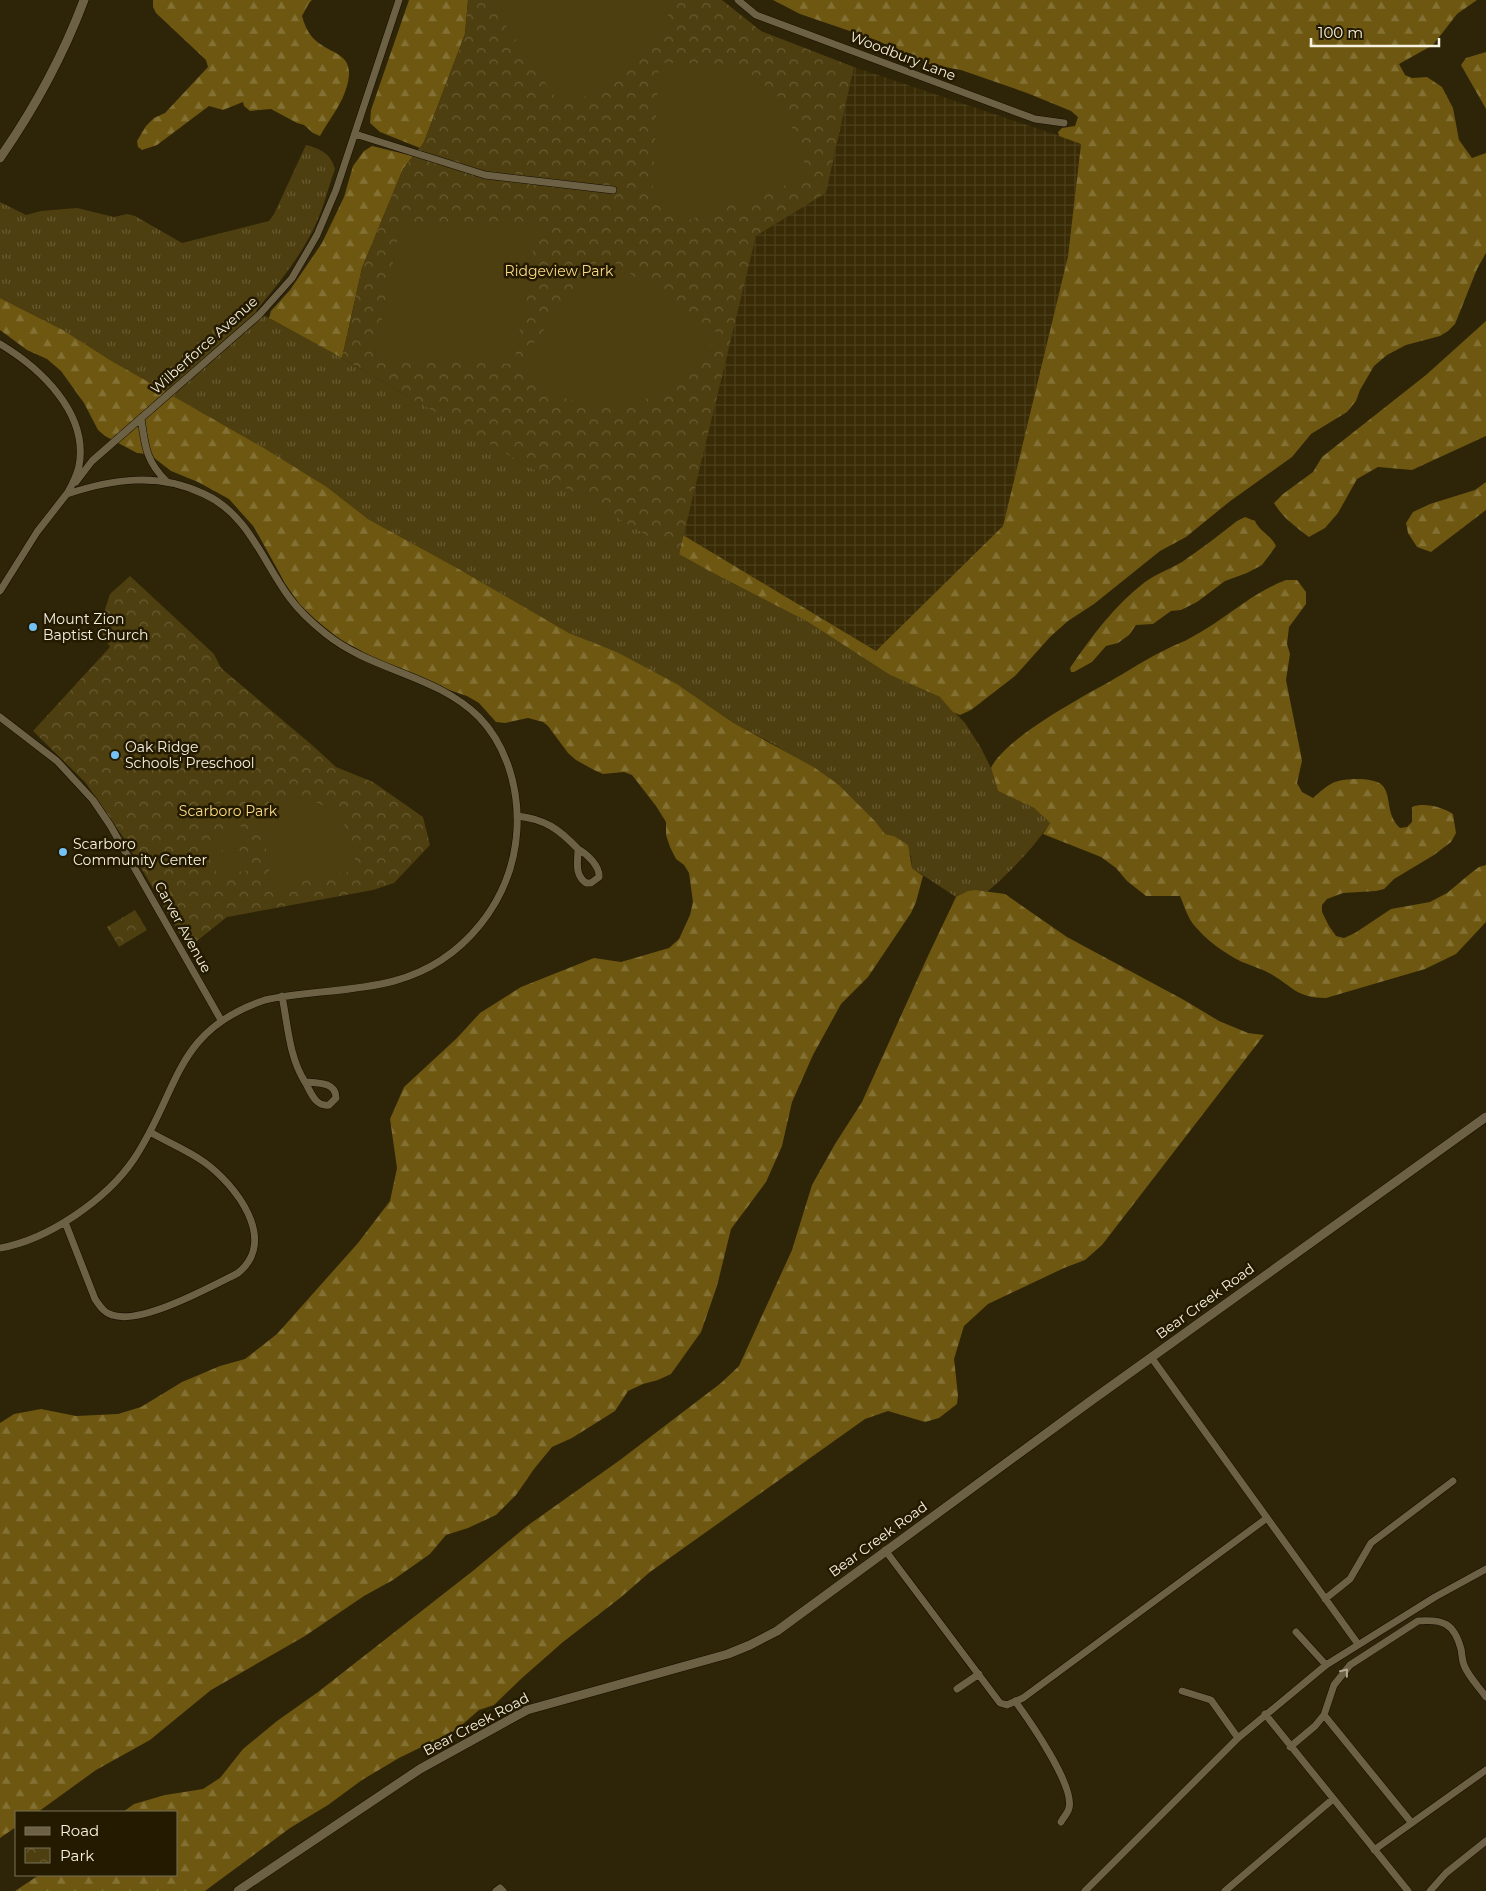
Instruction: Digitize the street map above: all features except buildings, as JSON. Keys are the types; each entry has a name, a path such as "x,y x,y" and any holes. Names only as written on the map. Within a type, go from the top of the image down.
{"street":[{"path":"0,158 66,45 84,0"},
{"name":"Wilberforce Avenue","path":"0,591 37,532 92,462 259,315 292,278 317,235 336,190 400,0"},
{"name":"Woodbury Lane","path":"738,0 756,15 1035,119 1064,123"},
{"path":"355,134 485,175 613,190"},
{"path":"0,344 25,360 50,384 70,415 76,430 80,457 74,480 67,494"},
{"path":"141,418 144,446 149,460 156,471 167,482"},
{"path":"0,1248 33,1238 64,1222 95,1200 134,1160 150,1132 178,1071 192,1049 221,1020 248,1005 282,996 392,981 426,969 451,954 477,929 498,898 509,874 516,847 517,816 514,785 505,756 496,739 480,719 461,702 445,693 424,682 369,660 331,638 300,611 280,584 250,532 234,515 204,494 167,482 146,479 94,485 67,494"},
{"name":"Carver Avenue","path":"0,717 57,761 92,800 110,825 221,1020"},
{"path":"517,816 549,823 578,849 584,852 598,868 599,877 595,881 586,883 579,876 577,870 578,849"},
{"path":"282,996 292,1055 298,1071 313,1097 320,1104 328,1105 336,1098 336,1091 330,1085 305,1082"},
{"name":"Bear Creek Road","path":"238,1891 420,1770 527,1710 715,1658 750,1645 777,1631 885,1550 1151,1357 1486,1117"},
{"path":"64,1222 95,1299 110,1315 124,1318 137,1316 196,1294 238,1273 244,1268 254,1250 255,1236 252,1221 244,1207 224,1179 204,1162 150,1132"},
{"path":"1151,1357 1358,1644"},
{"path":"1325,1600 1350,1579 1371,1543 1453,1481"},
{"path":"885,1550 1000,1703 1007,1705 1024,1698 1267,1518"},
{"path":"1085,1891 1238,1738 1326,1665 1435,1597 1486,1570"},
{"path":"1290,1746 1315,1726 1324,1715 1334,1686 1350,1665 1418,1621 1431,1620 1445,1623 1456,1634 1464,1664 1486,1697"},
{"path":"1296,1632 1326,1665"},
{"path":"957,1689 979,1674"},
{"path":"1182,1692 1211,1700 1238,1738"},
{"path":"1015,1702 1050,1753 1068,1797 1069,1808 1061,1822"},
{"path":"1265,1714 1408,1891"},
{"path":"1324,1715 1411,1822"},
{"path":"1374,1850 1486,1770"},
{"path":"1226,1891 1334,1799"},
{"path":"1433,1890 1446,1873 1486,1841"},
{"path":"496,1891 500,1888 503,1891"}],"shaded area":[{"path":"854,67 1081,143 1068,256 1003,526 876,651 683,535 756,236 826,193"}],"green space":[{"path":"153,0 312,0 302,16 307,30 319,43 341,56 349,68 349,78 343,98 320,136 304,125 271,109 250,111 244,106 243,102 223,110 209,106 157,145 142,150 138,147 137,141 146,126 154,118 165,113 208,67 206,60 156,13 153,7"},
{"path":"409,0 468,0 465,34 424,142 420,148 380,132 370,123 371,110"},
{"name":"Ridgeview Park","path":"468,0 722,0 761,31 854,67 826,193 756,236 679,554 342,358 362,268 403,169 424,142 465,34"},
{"path":"488,0 667,0 669,28 578,102 558,101"},
{"path":"773,0 1477,0 1457,14 1433,45 1399,64 1405,75 1412,78 1427,77 1442,87 1453,108 1459,140 1472,158 1486,153 1486,253 1477,269 1455,324 1448,331 1440,336 1406,345 1387,355 1374,366 1356,401 1347,412 1311,434 1292,457 1229,502 1186,537 1160,551 1094,604 1068,621 1050,637 1015,676 971,710 960,715 953,712 940,697 890,675 808,622 679,554 683,535 876,651 1003,526 1068,256 1081,144 1059,136 1058,132 1062,128 1075,126 1078,117 1071,111 1027,93 961,70 929,64 876,40 800,14"},
{"path":"1486,52 1486,109 1461,65 1466,58"},
{"path":"659,63 739,64 783,101 809,177 686,221 652,202"},
{"path":"306,145 325,153 331,159 335,169 320,214 302,250 256,311 342,358 715,574 808,622 890,675 940,697 965,723 981,748 991,768 998,791 1034,808 1050,823 1029,851 1005,876 987,892 964,893 956,897 912,868 911,856 894,836 885,834 875,821 839,785 773,744 732,722 677,684 617,652 569,633 368,519 327,487 264,448 110,360 63,330 0,298 0,202 26,215 41,211 77,208 114,217 127,214 135,216 182,243 269,221"},
{"path":"372,146 413,156 403,169 362,268 342,358 269,318 271,311 290,290 322,243 344,197 353,166 364,151"},
{"path":"401,222 537,226 514,364 374,358"},
{"path":"603,255 717,333 698,364 684,380 665,391 628,405 593,404 566,398 558,395 517,364"},
{"path":"0,298 63,330 110,360 264,448 327,487 368,519 569,633 617,652 677,684 732,722 815,768 839,785 875,821 885,834 894,836 908,845 912,868 923,876 911,913 868,977 841,1004 813,1055 792,1102 782,1146 766,1182 731,1229 717,1286 701,1332 671,1374 628,1391 615,1411 572,1438 552,1447 516,1495 496,1515 468,1528 446,1535 430,1554 393,1580 364,1596 305,1636 211,1690 150,1740 96,1770 39,1811 15,1811 15,1828 0,1838 0,1423 14,1414 41,1409 76,1416 118,1414 141,1407 182,1382 220,1366 245,1359 277,1334 358,1243 390,1201 397,1168 390,1119 404,1087 457,1038 480,1013 521,987 594,958 621,962 669,948 679,939 690,915 693,902 689,873 684,865 676,859 670,847 666,835 666,822 632,775 624,772 603,774 594,770 568,753 543,722 528,718 505,723 496,722 479,703 467,696 443,688 369,655 339,639 300,605 286,585 254,527 229,499 198,482 171,471 149,454 137,453 105,436 98,430 84,403 61,371 47,359 27,350 0,330"},
{"path":"1486,321 1486,436 1412,470 1378,467 1357,479 1338,513 1325,528 1309,537 1294,526 1274,503 1313,472 1322,457 1426,375"},
{"path":"1486,482 1486,510 1431,552 1417,547 1408,533 1406,523 1413,512 1430,504 1475,490"},
{"path":"1245,517 1255,521 1276,546 1262,565 1225,581 1197,602 1181,610 1171,611 1153,624 1136,625 1129,635 1118,643 1106,646 1092,662 1071,672 1070,668 1095,633 1113,611 1134,591 1149,579 1182,562"},
{"name":"Scarboro Park","path":"130,576 214,654 221,668 336,767 373,782 423,817 430,845 394,883 373,890 227,917 188,948 123,837 85,782 33,731 110,647 99,628 110,594"},
{"path":"1286,580 1297,580 1306,592 1306,604 1289,627 1287,644 1290,654 1286,680 1302,761 1297,783 1302,792 1313,798 1335,782 1359,779 1378,782 1385,789 1392,817 1400,828 1407,827 1412,822 1412,807 1428,805 1439,807 1453,814 1456,833 1451,842 1434,855 1394,879 1384,889 1343,893 1327,899 1322,905 1322,912 1336,936 1344,938 1355,933 1391,909 1430,902 1447,893 1479,867 1486,865 1486,922 1456,954 1425,969 1326,998 1316,998 1302,994 1271,974 1242,962 1209,941 1193,924 1180,896 1146,896 1127,881 1116,868 1101,857 1043,834 1050,823 1034,808 998,791 991,768 1011,745 1044,720 1151,657 1204,630 1261,592"},
{"path":"301,798 316,802 327,808 343,822 348,832 357,870 279,886 271,880 259,807"},
{"path":"236,800 239,819 207,825 204,806"},
{"path":"241,826 245,846 213,852 209,832"},
{"path":"245,850 249,870 217,876 214,856"},
{"path":"975,890 1005,894 1067,937 1219,1021 1248,1033 1264,1035 1102,1245 1085,1260 988,1304 964,1326 954,1359 958,1395 957,1404 939,1418 925,1422 888,1411 865,1419 650,1572 563,1642 494,1705 479,1710 456,1730 399,1758 362,1780 328,1805 290,1828 205,1891 15,1891 38,1876 178,1876 178,1811 124,1811 134,1804 165,1795 203,1789 220,1778 243,1749 277,1721 318,1692 527,1526 620,1460 721,1383 739,1366 792,1250 812,1185 862,1102 956,897"},
{"path":"135,910 147,930 119,947 107,927"}],"place":[{"name":"Mount Zion Baptist Church","path":"33,627"},
{"name":"Oak Ridge Schools' Preschool","path":"115,755"},
{"name":"Scarboro Community Center","path":"63,852"}]}
